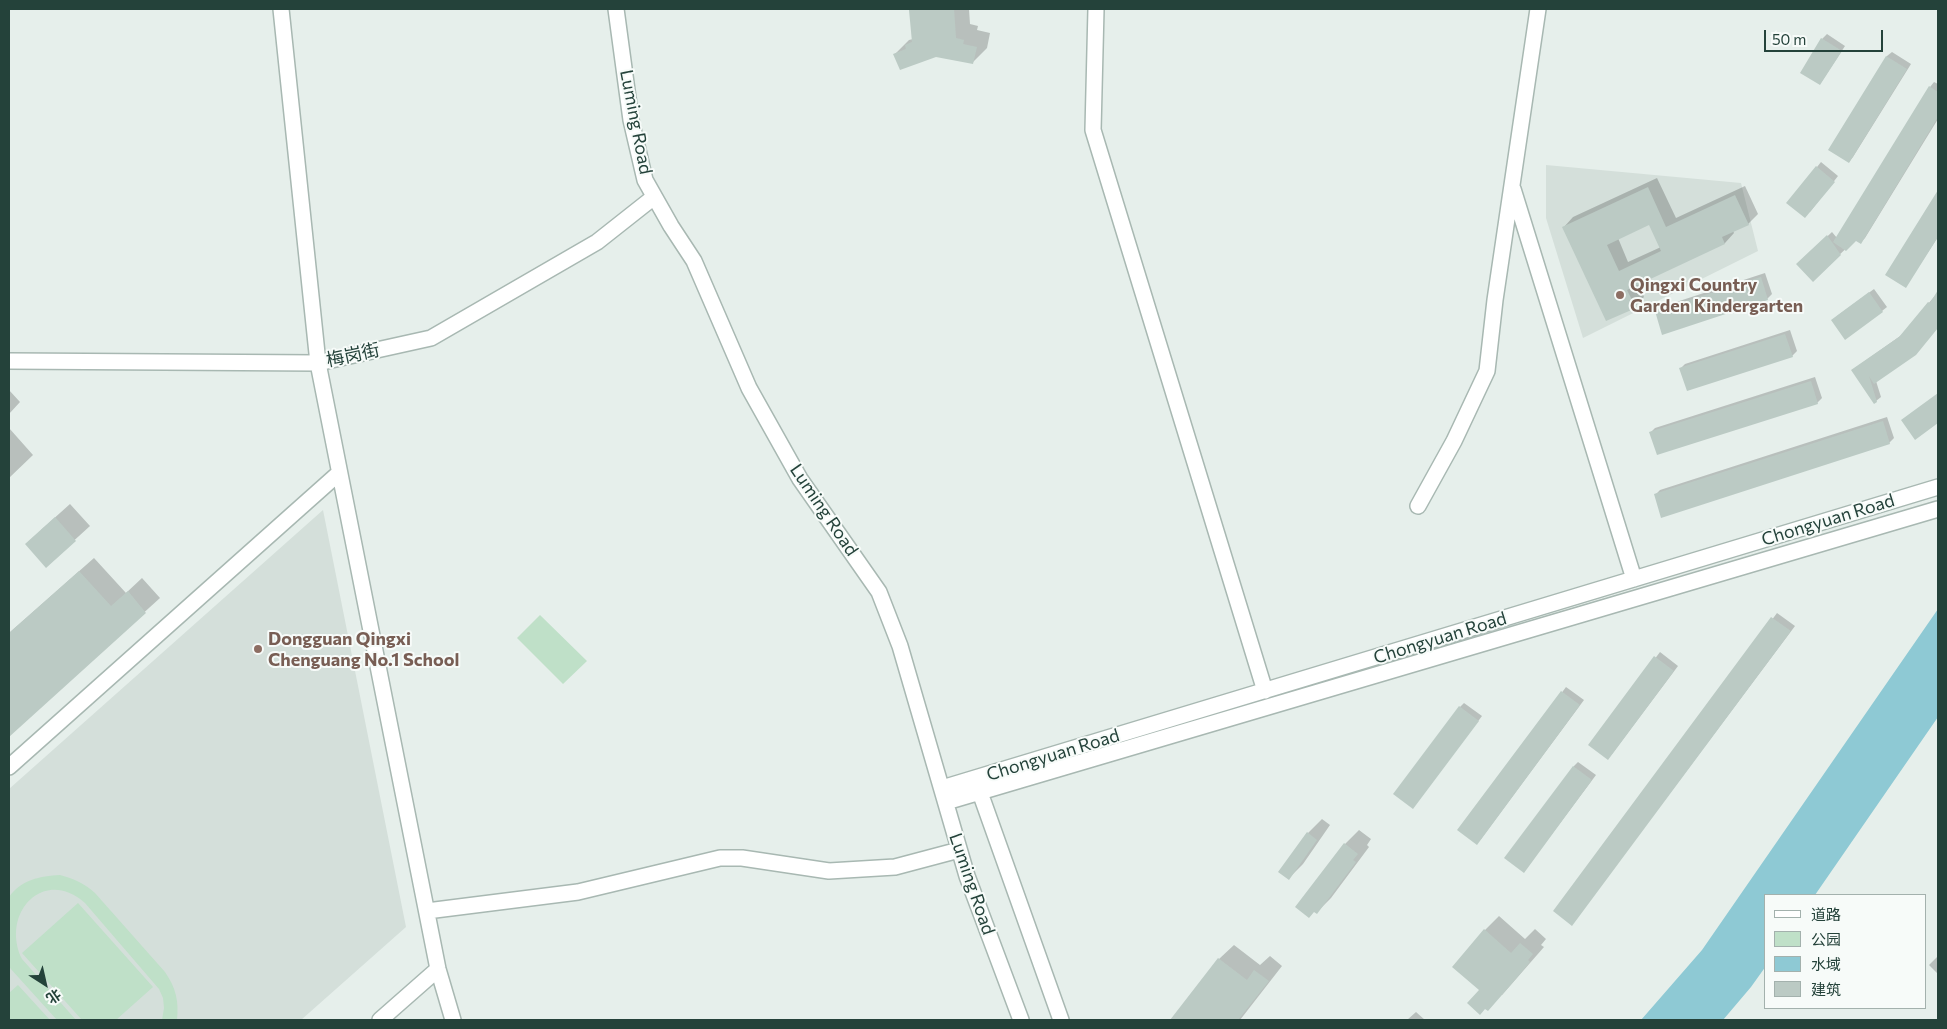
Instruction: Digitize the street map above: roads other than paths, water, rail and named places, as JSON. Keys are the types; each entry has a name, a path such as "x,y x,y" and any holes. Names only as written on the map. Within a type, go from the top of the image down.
{"street":[{"path":"281,9 318,363 438,969 453,1020"},
{"name":"Luming Road","path":"616,9 632,120 645,180 694,262 749,388 800,479 879,592 900,646 959,850 1021,1020"},
{"path":"1096,9 1093,130 1265,691"},
{"path":"1418,506 1454,441 1487,371 1511,185 1538,9"},
{"path":"1511,185 1634,579"},
{"name":"梅岗街","path":"9,361 318,363 431,338 597,242 654,197"},
{"path":"9,767 339,473"},
{"name":"Chongyuan Road","path":"944,795 975,778 1938,487"},
{"name":"Chongyuan Road","path":"944,795 980,792 1938,509"},
{"path":"975,778 1061,1020"},
{"path":"427,911 578,892 720,858 742,858 829,871 895,867 959,850"},
{"path":"380,1020 438,969"}],"water":[{"path":"1938,609 1938,717 1816,894 1764,894 1764,969 1751,987 1723,1020 1641,1020 1702,950"}],"place":[{"name":"Qingxi Country Garden Kindergarten","path":"1620,295"},
{"name":"Dongguan Qingxi Chenguang No.1 School","path":"258,649"}]}
